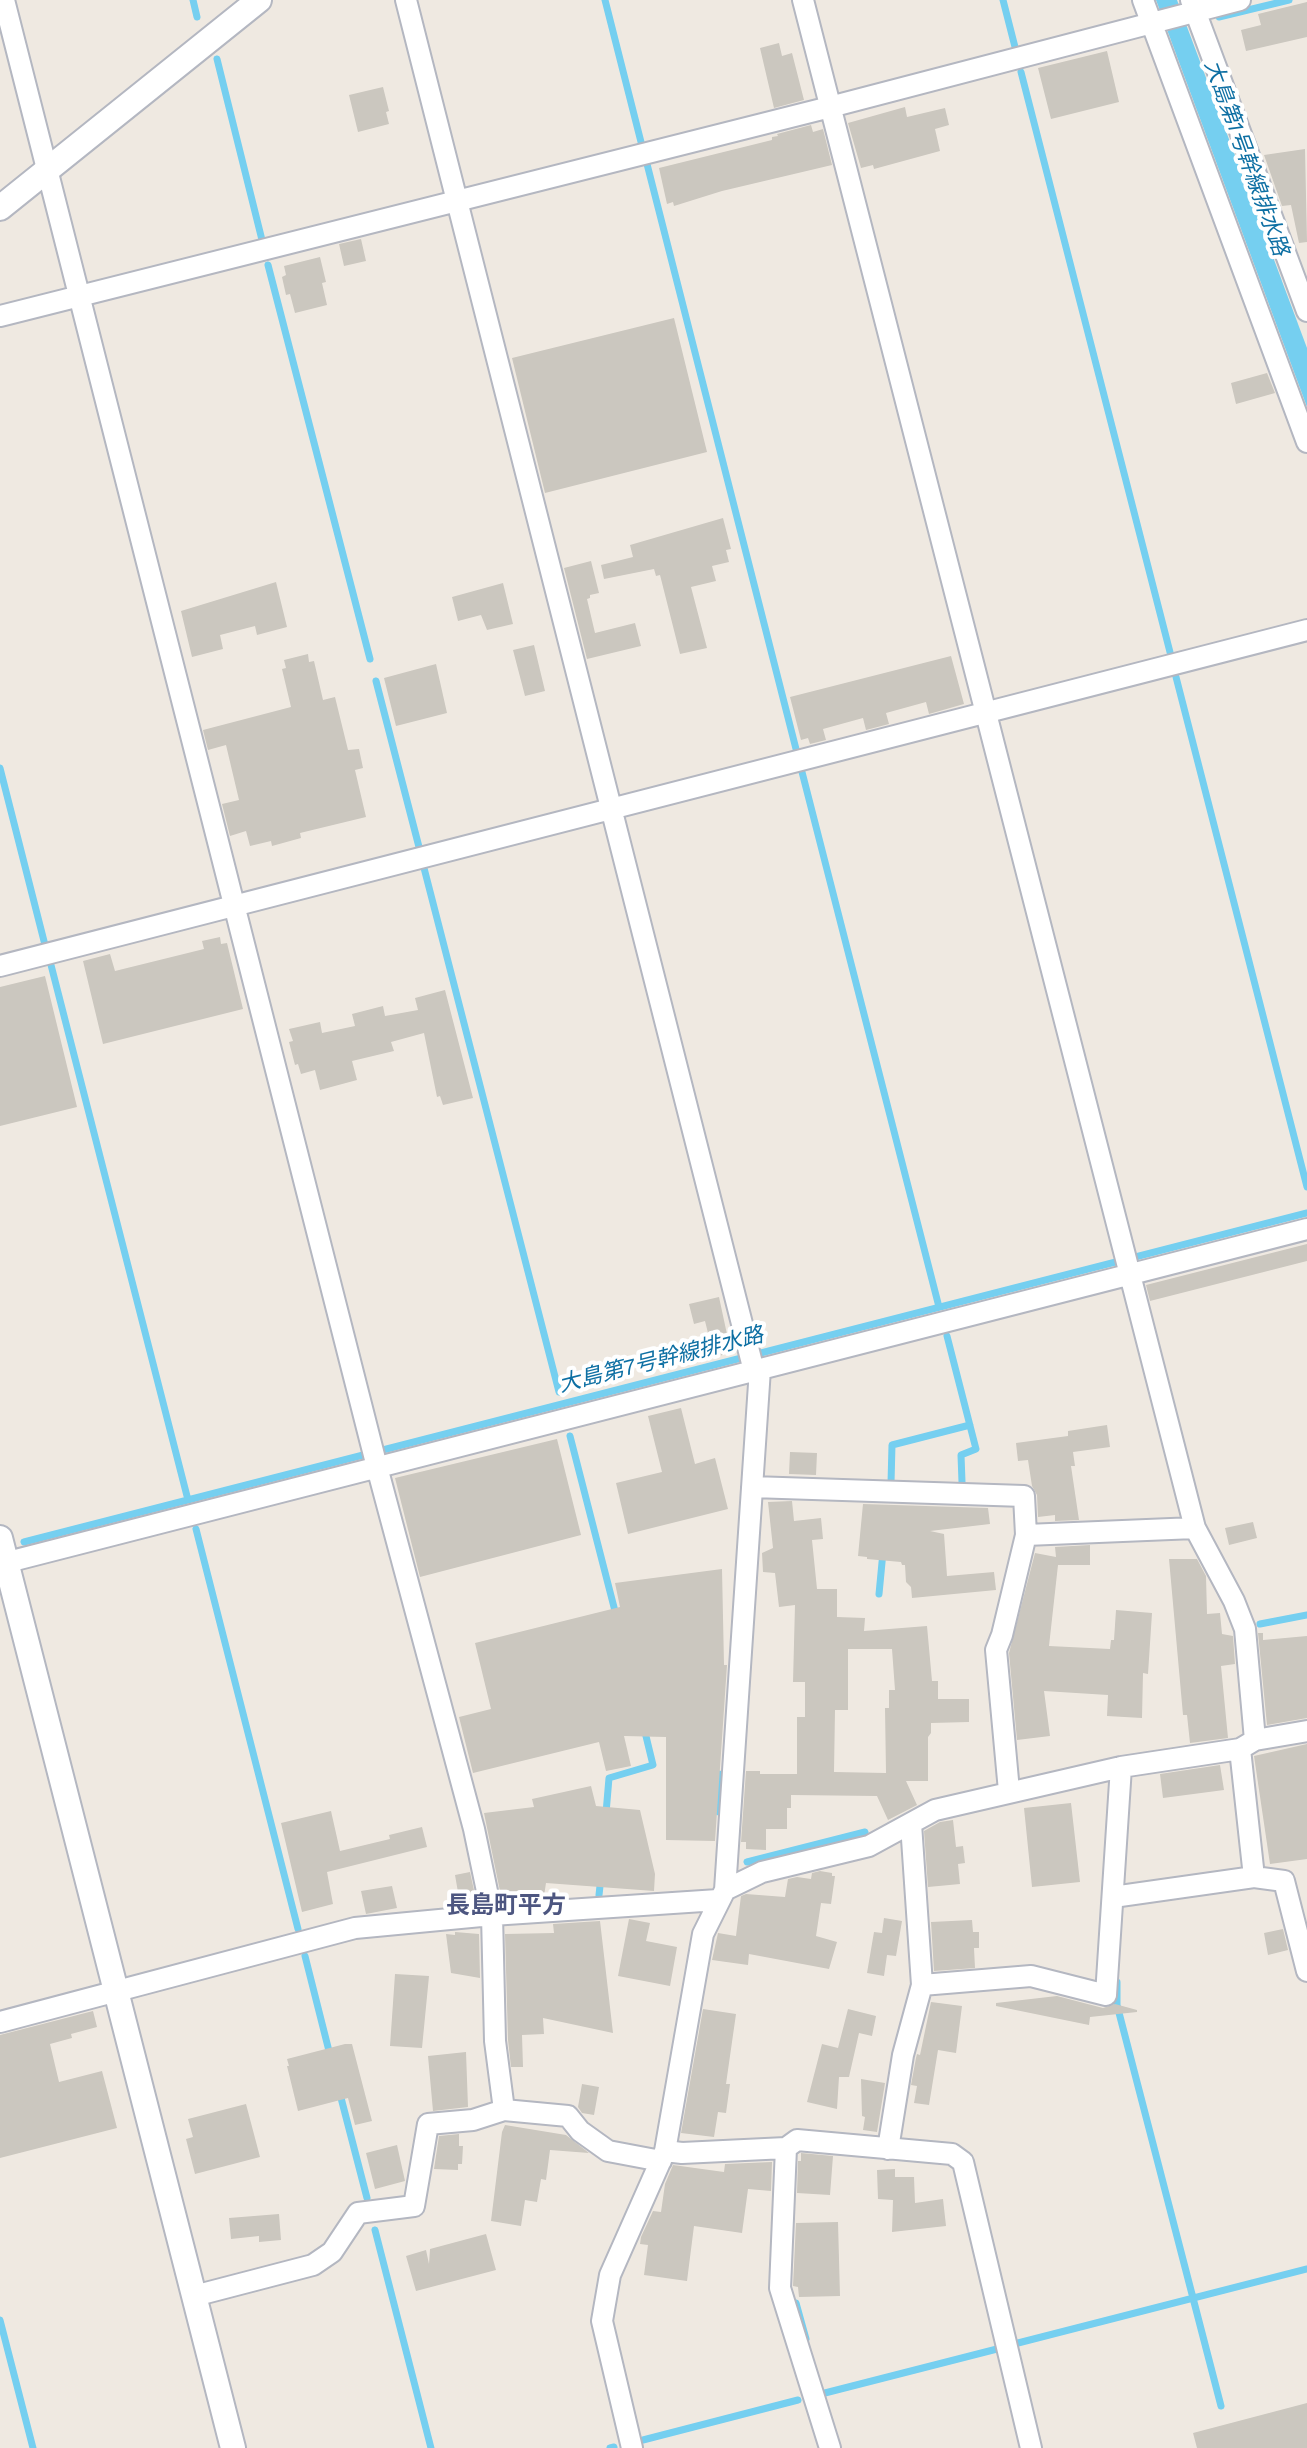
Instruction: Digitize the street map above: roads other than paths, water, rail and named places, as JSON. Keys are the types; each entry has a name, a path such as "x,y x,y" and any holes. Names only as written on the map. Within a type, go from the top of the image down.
{"street":[{"path":"4,0 375,1458 474,1829 492,1915 495,2041 504,2110"},
{"path":"0,208 259,0"},
{"path":"406,0 754,1363 752,1487 721,1895 703,1934 663,2156 610,2275 602,2321 632,2448"},
{"path":"803,0 1195,1528 1234,1601 1245,1629 1254,1877"},
{"path":"1143,0 1154,22 1307,442"},
{"path":"0,316 830,107 1154,22 1192,8 1240,0"},
{"path":"1192,8 1307,311"},
{"path":"0,966 1307,630"},
{"path":"3,1563 375,1458 754,1363 1127,1264 1307,1229"},
{"path":"752,1487 1024,1496 1026,1535 996,1650 1009,1791"},
{"path":"1026,1535 1195,1528"},
{"path":"0,1538 3,1563 233,2448"},
{"path":"0,2022 355,1928 721,1895 762,1872 869,1846 935,1810 1121,1767 1307,1731"},
{"path":"922,1985 1031,1976 1106,1995 1121,1767"},
{"path":"888,2149 903,2055 922,1985 911,1824"},
{"path":"1113,1897 1254,1877 1284,1881 1307,1971"},
{"path":"194,2296 313,2265 332,2252 358,2213 414,2206 428,2124 473,2120 504,2110 568,2116 580,2131 608,2151 663,2156 786,2148 797,2140 952,2154 963,2162 1031,2448"},
{"path":"786,2148 780,2288 830,2448"}],"water":[{"path":"1156,0 1177,0 1307,348 1307,407"}],"waterway":[{"path":"193,0 197,17"},
{"path":"605,0 641,142"},
{"path":"1003,0 1015,47"},
{"path":"1219,17 1289,0"},
{"path":"217,59 262,240"},
{"path":"1021,72 1171,656"},
{"path":"647,164 796,749"},
{"path":"268,265 370,659"},
{"path":"1176,677 1307,1187"},
{"path":"376,681 419,847"},
{"path":"0,768 45,945"},
{"path":"802,772 939,1307"},
{"path":"424,868 559,1392"},
{"path":"51,965 188,1500"},
{"name":"大島第7号幹線排水路","path":"24,1542 1307,1213"},
{"path":"947,1336 976,1449 961,1455 962,1482"},
{"path":"891,1483 892,1445 970,1425"},
{"path":"570,1436 616,1615"},
{"path":"196,1529 298,1929"},
{"path":"879,1594 883,1552"},
{"path":"1260,1624 1307,1615"},
{"path":"606,1813 609,1778 653,1765 644,1728"},
{"path":"719,1774 719,1812"},
{"path":"747,1862 865,1832"},
{"path":"599,1895 601,1877"},
{"path":"305,1956 330,2055"},
{"path":"1117,1982 1117,2005 1221,2406"},
{"path":"340,2094 367,2198"},
{"path":"375,2230 431,2448"},
{"path":"1018,2343 1307,2269"},
{"path":"796,2303 806,2339"},
{"path":"0,2320 33,2448"},
{"path":"821,2394 997,2349"},
{"path":"643,2440 798,2400"},
{"path":"610,2448 614,2447"}],"district":[{"name":"長島町平方","path":"506,1906"}],"water label":[{"name":"大島第1号幹線排水路","path":"1246,158"}]}
